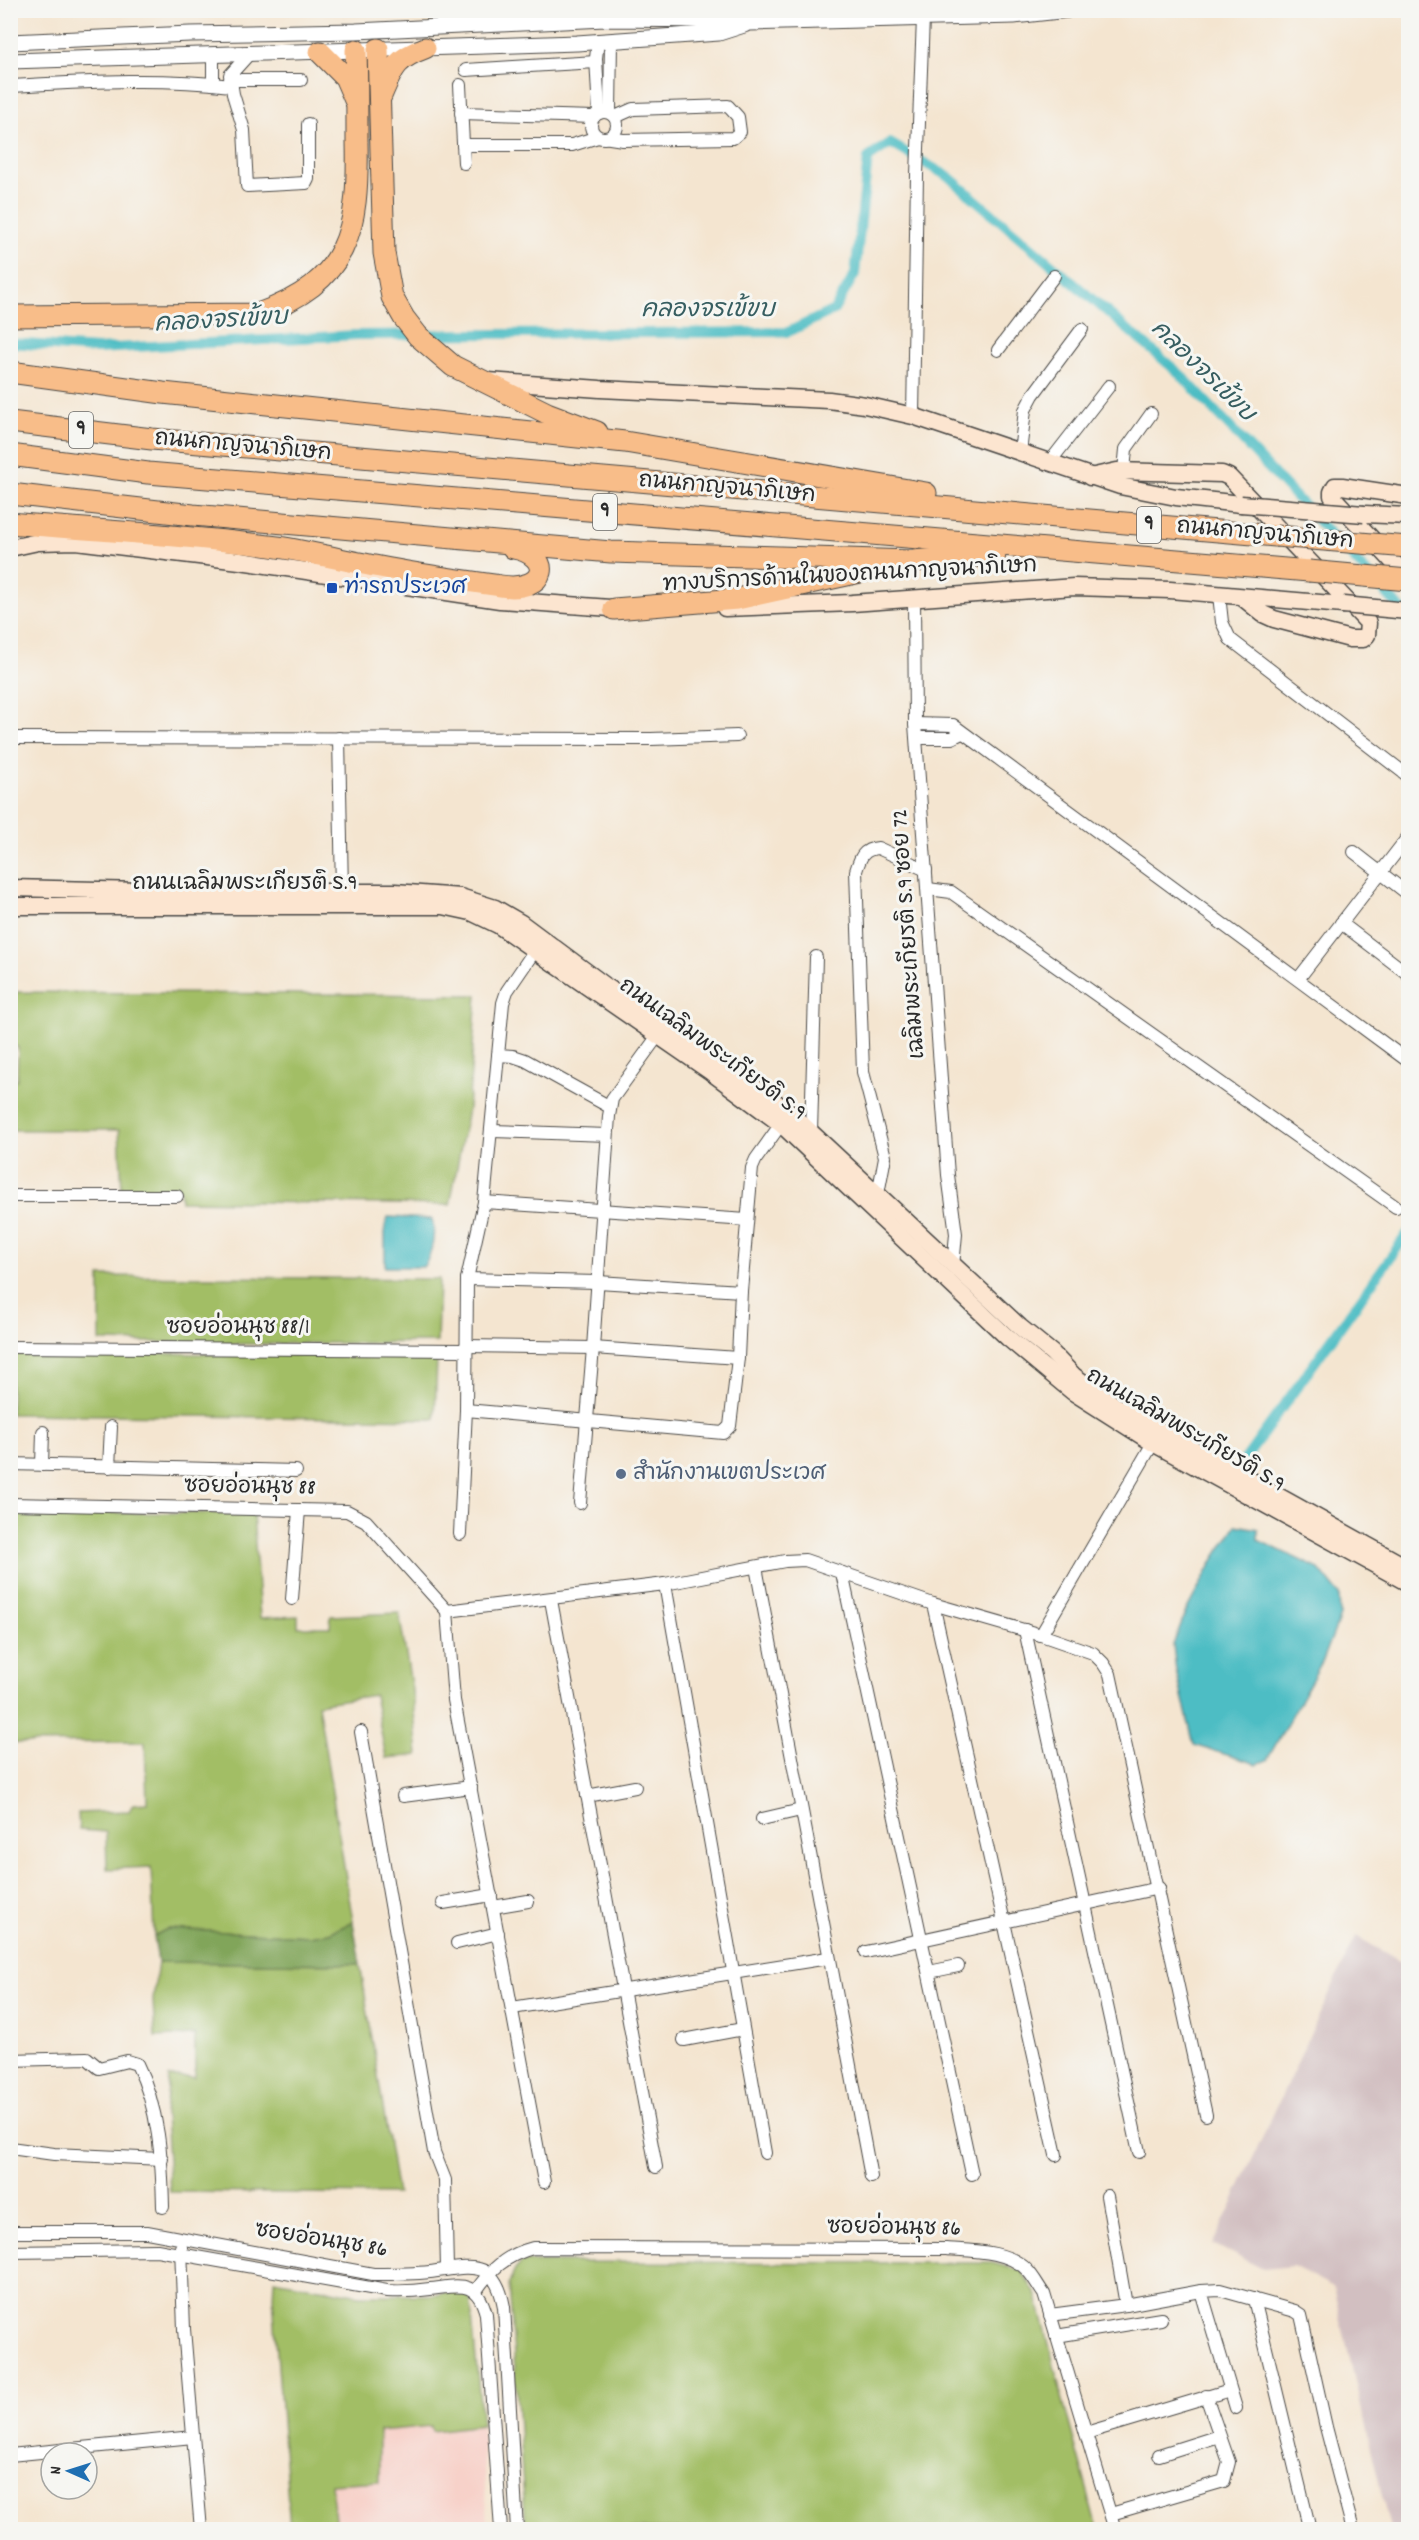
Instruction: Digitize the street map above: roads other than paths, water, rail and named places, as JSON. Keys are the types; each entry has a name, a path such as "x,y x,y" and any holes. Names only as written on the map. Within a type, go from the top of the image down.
{"highway":[{"path":"10,316 258,314 283,305 309,290 325,275 341,253 352,228 358,177 356,40"},
{"path":"378,40 384,254 393,297 418,336 453,366 547,413 625,442"},
{"path":"378,102 395,65 406,55 425,48"},
{"path":"320,52 345,77 357,106"},
{"path":"358,177 370,173 381,175"},
{"path":"10,372 163,393 625,442 989,503 1023,514"},
{"name":"ถนนกาญจนาภิเษก","path":"10,422 152,439 1408,547"},
{"name":"ถนนกาญจนาภิเษก","path":"10,455 148,473 1408,579"},
{"path":"10,494 193,515 611,552 912,561 1062,549"},
{"path":"10,523 275,546 379,567 513,588 527,586 537,580 538,562 530,553 448,538"},
{"path":"614,609 737,599 912,561"}],"main road":[{"path":"482,380 600,389 829,400 865,405 913,416 1120,486 1165,495 1241,504 1408,516"},
{"path":"1090,477 1124,471 1222,474 1229,477 1368,623 1368,630 1363,639 1350,639 1274,619 1263,614 1242,597"},
{"path":"1408,496 1342,486 1335,486 1332,492 1332,496 1408,579"},
{"name":"ทางบริการด้านในของถนนกาญจนาภิเษก","path":"10,548 38,542 76,541 240,561 500,600 614,609 762,607 1074,587 1160,589 1408,611"},
{"name":"ถนนเฉลิมพระเกียรติ ร.9","path":"10,888 187,892 342,891 450,895 476,900 495,908 788,1111 952,1266 1020,1328 1052,1353 1074,1376 1116,1406 1408,1568"},
{"name":"ถนนเฉลิมพระเกียรติ ร.9","path":"10,906 443,906 471,912 498,925 657,1037 711,1072 781,1124 1008,1338 1073,1392 1153,1443 1408,1583"}],"street":[{"path":"10,42 190,34 378,40 605,19 722,20 750,23 923,18 1068,10"},
{"path":"913,416 917,175 923,18"},
{"path":"378,40 425,48 604,40 719,33 750,23"},
{"path":"10,61 320,52 356,40"},
{"path":"604,40 596,62 605,115 617,129 604,138"},
{"path":"604,40 605,115 591,128 604,138"},
{"path":"249,54 230,75 230,83 244,130 246,186 306,183 308,179 308,124"},
{"path":"213,56 213,84"},
{"path":"466,70 596,62"},
{"path":"10,86 118,80 213,84 302,80"},
{"path":"460,85 464,163"},
{"path":"461,113 605,115 633,109 728,106 738,117 740,132 733,138 623,140 604,138 572,145 463,145"},
{"path":"998,350 1054,276"},
{"path":"1020,453 1025,410 1033,395 1082,329"},
{"path":"1049,463 1109,387"},
{"path":"1124,471 1126,449 1151,414"},
{"path":"1219,595 1222,622 1230,639 1408,776"},
{"name":"เฉลิมพระเกียรติ ร.9 ซอย 72","path":"914,599 915,724 948,1175 956,1234 952,1266"},
{"path":"915,724 953,725 1408,1060"},
{"path":"917,738 952,738 962,733"},
{"path":"10,738 651,739 737,736"},
{"path":"339,738 342,891"},
{"path":"1299,978 1408,837"},
{"path":"878,1194 885,1157 863,1072 856,871 863,853 878,848 926,870"},
{"path":"1354,852 1408,894"},
{"path":"928,889 951,892 1396,1207"},
{"path":"1341,923 1408,974"},
{"path":"460,1534 466,1410 467,1279 484,1202 503,1003 507,991 535,950"},
{"path":"811,1132 816,957"},
{"path":"580,1503 610,1107 612,1099 657,1037"},
{"path":"498,1055 525,1060 610,1107"},
{"path":"466,1410 664,1429 725,1432 730,1426 738,1358 741,1290 752,1168 756,1158 781,1124"},
{"path":"492,1131 607,1135"},
{"path":"10,1196 177,1196"},
{"path":"484,1202 747,1220"},
{"path":"467,1279 598,1282 741,1290"},
{"name":"ซอยอ่อนนุช 88/1","path":"10,1347 593,1348 738,1358"},
{"path":"109,1467 111,1427"},
{"path":"42,1465 43,1432"},
{"path":"1041,1635 1153,1443"},
{"path":"10,1464 296,1471"},
{"name":"ซอยอ่อนนุช 88","path":"10,1504 347,1511 366,1521 447,1611"},
{"path":"292,1599 299,1510"},
{"path":"544,2182 454,1700 447,1611 551,1600 665,1584 805,1560 933,1604 1041,1635 1093,1653 1103,1663 1110,1674 1159,1888 1206,2115"},
{"path":"756,1567 871,2177"},
{"path":"842,1573 972,2174"},
{"path":"665,1584 765,2153"},
{"path":"551,1600 656,2167"},
{"path":"933,1604 1056,2154"},
{"path":"1025,1630 1086,1903 1138,2152"},
{"path":"361,1732 434,2152 445,2180 447,2269"},
{"path":"403,1796 471,1787"},
{"path":"587,1796 635,1787"},
{"path":"762,1819 801,1810"},
{"path":"866,1952 1159,1888"},
{"path":"443,1904 528,1901"},
{"path":"457,1943 498,1933"},
{"path":"512,2008 828,1958"},
{"path":"929,1972 958,1966"},
{"path":"684,2040 743,2029"},
{"path":"10,2060 87,2058 99,2068 127,2061 137,2064 157,2129 162,2159 163,2207"},
{"path":"10,2148 54,2154 162,2159"},
{"path":"1107,2196 1126,2305"},
{"name":"ซอยอ่อนนุช 86","path":"10,2232 147,2232 373,2274 404,2274 467,2266 488,2274"},
{"path":"183,2237 180,2254 201,2529"},
{"name":"ซอยอ่อนนุช 86","path":"10,2252 140,2249 387,2291 420,2291 456,2285 475,2292 488,2274 515,2253 533,2248 946,2249 982,2252 1011,2259 1026,2269 1044,2294 1115,2529"},
{"path":"488,2274 501,2288 504,2307 517,2529"},
{"path":"1050,2315 1220,2290 1295,2311 1300,2315 1353,2529"},
{"path":"1201,2291 1236,2408"},
{"path":"475,2292 482,2299 486,2314 501,2529"},
{"path":"1254,2299 1310,2529"},
{"path":"1056,2336 1161,2319"},
{"path":"1086,2433 1230,2390"},
{"path":"1111,2514 1224,2481 1228,2462 1206,2397"},
{"path":"1159,2455 1220,2436"},
{"path":"10,2455 193,2437"}],"water":[{"path":"388,1217 432,1219 434,1231 432,1244 429,1257 423,1267 385,1267 385,1226"},
{"path":"1236,1525 1258,1529 1258,1540 1319,1569 1339,1594 1340,1616 1324,1658 1267,1760 1257,1764 1194,1745 1176,1671 1173,1645 1186,1611 1214,1559"}],"waterway":[{"name":"คลองจรเข้ขบ","path":"10,343 97,349 357,335 788,332 834,310 855,274 868,158 890,143 949,177 1180,374 1402,610"},
{"path":"1243,1462 1408,1233"}],"place":[{"name":"ท่ารถประเวศ","path":"332,588"},
{"name":"สำนักงานเขตประเวศ","path":"621,1474"}]}
